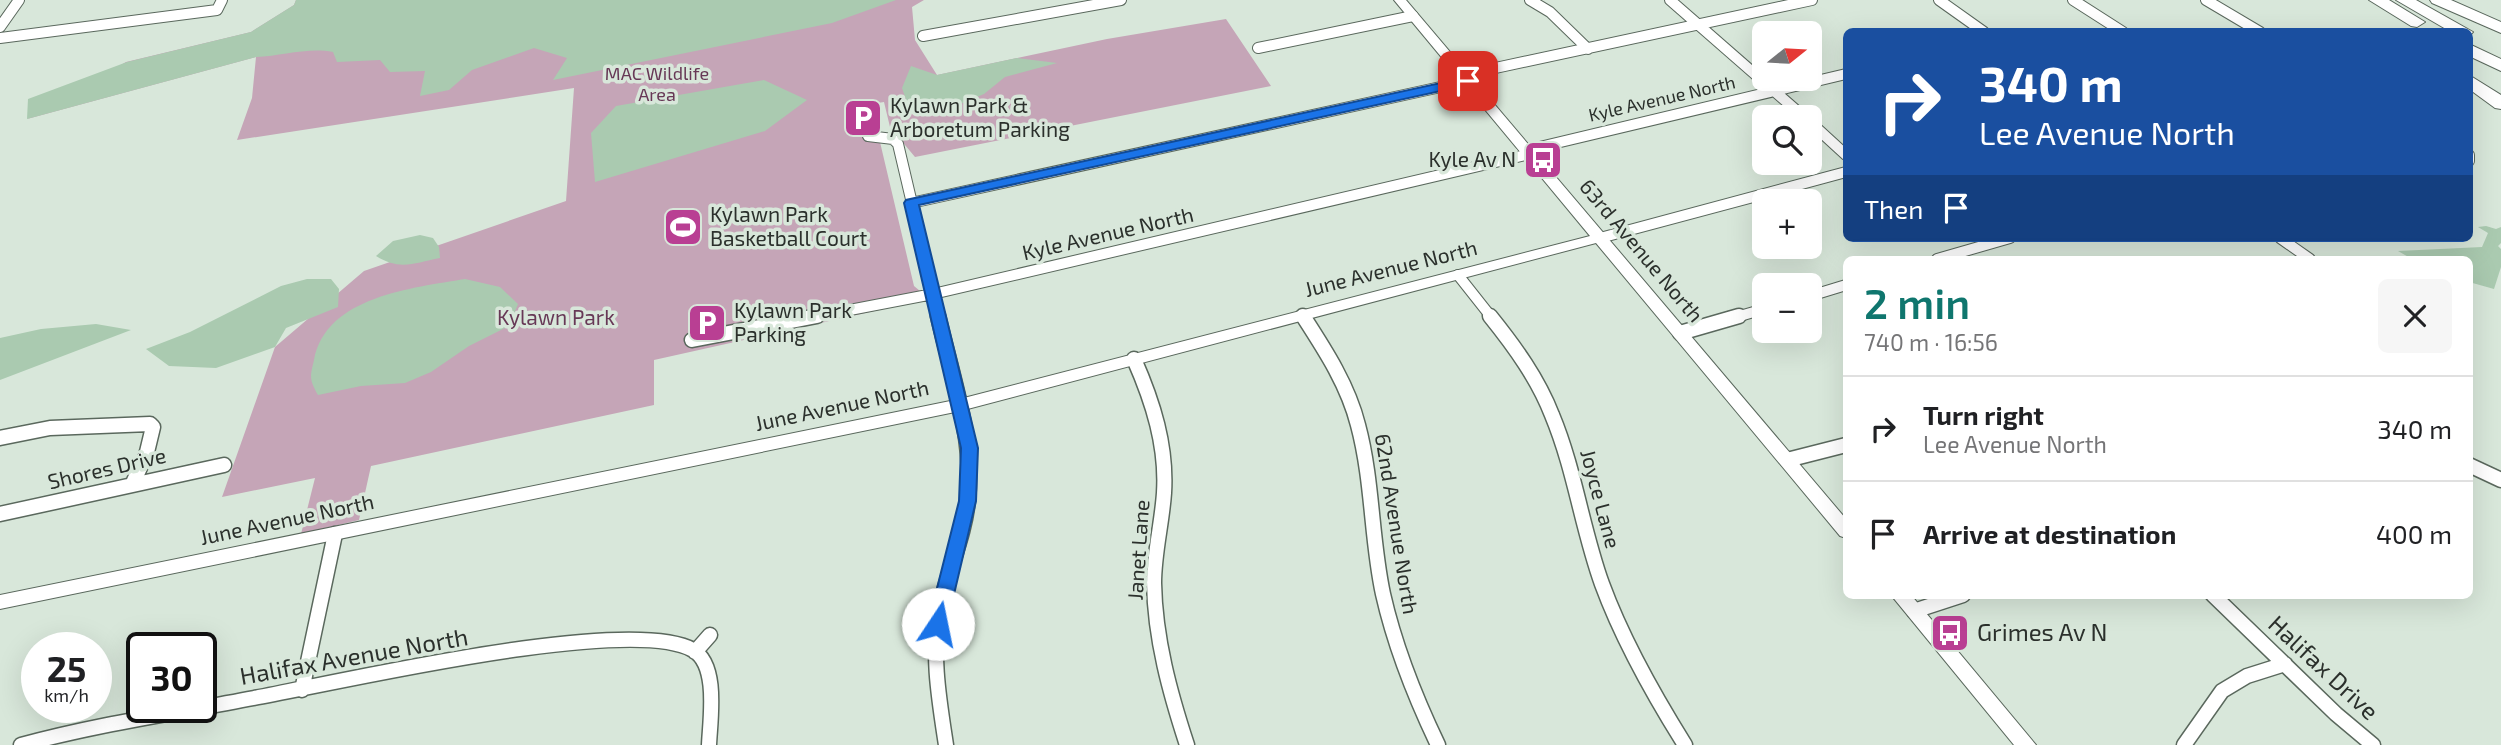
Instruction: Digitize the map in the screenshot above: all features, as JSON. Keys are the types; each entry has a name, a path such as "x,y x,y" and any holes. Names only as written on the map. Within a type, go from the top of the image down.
{"highway":[{"path":"2404,0 2457,28"},
{"path":"2438,0 2501,28"},
{"path":"2370,2 2400,28"},
{"path":"2370,2 2427,28"},
{"path":"2473,36 2501,50"},
{"path":"2473,51 2501,66"},
{"path":"2473,83 2501,103"}],"street":[{"path":"0,27 19,0"},
{"path":"0,38 217,10 222,0"},
{"path":"923,36 1121,0"},
{"name":"63rd Avenue North","path":"1400,0 1843,527"},
{"path":"1530,0 1550,12 1588,49"},
{"path":"1670,0 1752,72"},
{"path":"911,203 1812,0"},
{"path":"1939,0 1978,28"},
{"path":"2073,0 2117,28"},
{"path":"2206,0 2253,28"},
{"path":"1258,48 1413,16"},
{"name":"Kyle Avenue North","path":"1822,80 1843,75"},
{"path":"1773,91 1790,105"},
{"name":"Kyle Avenue North","path":"692,340 933,294 1773,91"},
{"path":"863,121 868,136 893,139 898,144 969,448 968,501 940,608 936,640 935,675 946,745"},
{"path":"1822,133 1843,152"},
{"name":"June Avenue North","path":"0,602 960,405 1843,173"},
{"path":"1947,256 1996,242"},
{"path":"2286,242 2306,256"},
{"name":"Joyce Lane","path":"1458,275 1524,363 1543,395 1559,429 1595,561 1615,616 1644,674 1685,745"},
{"path":"1822,292 1843,286"},
{"path":"1680,333 1752,312"},
{"name":"62nd Avenue North","path":"1302,315 1341,378 1353,407 1362,438 1377,562 1391,627 1410,681 1438,745"},
{"name":"Janet Lane","path":"1134,359 1155,407 1163,440 1165,476 1154,581 1156,620 1162,660 1187,745"},
{"path":"0,438 50,428 150,424 153,427 147,452 133,483"},
{"path":"1787,460 1843,446"},
{"name":"Shores Drive","path":"0,513 224,465"},
{"path":"2473,467 2501,480"},
{"path":"302,690 335,534"},
{"path":"1903,599 2026,745"},
{"path":"1913,611 1950,599"},
{"name":"Halifax Drive","path":"2217,599 2373,745"},
{"path":"709,745 710,684 707,665 695,652 710,635"},
{"name":"Halifax Avenue North","path":"21,745 80,731 538,648 609,641 659,642 680,644 695,652"},
{"path":"2183,745 2209,707 2226,688 2252,675 2285,664"}],"green space":[{"path":"296,0 924,0 912,7 915,40 937,75 1107,39 1226,19 1271,86 915,157 890,127 884,102 871,104 914,286 920,291 915,302 654,360 654,405 371,466 359,520 301,534 315,478 222,497 275,347 364,271 566,201 574,88 237,140 252,98 256,57 27,119 126,62 251,32 294,5"}],"shaded area":[{"path":"296,0 896,0 832,23 553,80 567,58 534,48 472,70 449,90 420,96 425,71 390,72 380,60 337,62 333,52 305,51 256,57 27,119 28,99 127,62 251,32 294,5"},
{"path":"1017,58 1057,63 1005,77 984,94 937,114 911,114 902,88 911,66 937,75"},
{"path":"764,80 807,100 765,131 595,182 591,133 616,106"},
{"path":"2478,227 2501,227 2501,243 2498,246 2501,249 2501,267 2494,289 2473,283 2473,256 2407,256 2398,251 2482,247 2488,233"},
{"path":"420,235 433,238 439,247 440,258 400,265 376,256 393,241"},
{"path":"307,279 331,279 339,289 338,307 286,328 275,347 216,368 169,366 146,349 190,332 281,286"},
{"path":"465,279 500,287 518,304 509,326 469,346 431,372 405,383 361,386 318,395 311,378 314,360 322,339 335,322 374,299 421,286"},
{"path":"96,324 131,330 0,380 0,338 41,329"}],"place":[{"name":"Kylawn Park & Arboretum Parking","path":"863,118"},
{"name":"Kyle Av N","path":"1543,160"},
{"name":"Kylawn Park Basketball Court","path":"683,227"},
{"name":"Kylawn Park Parking","path":"707,323"},
{"name":"Grimes Av N","path":"1950,633"}],"route":[{"path":"938,624 947,575 968,501 969,448 911,203 1468,81"}],"park label":[{"name":"MAC Wildlife Area","path":"657,84"},
{"name":"Kylawn Park","path":"556,318"}]}
